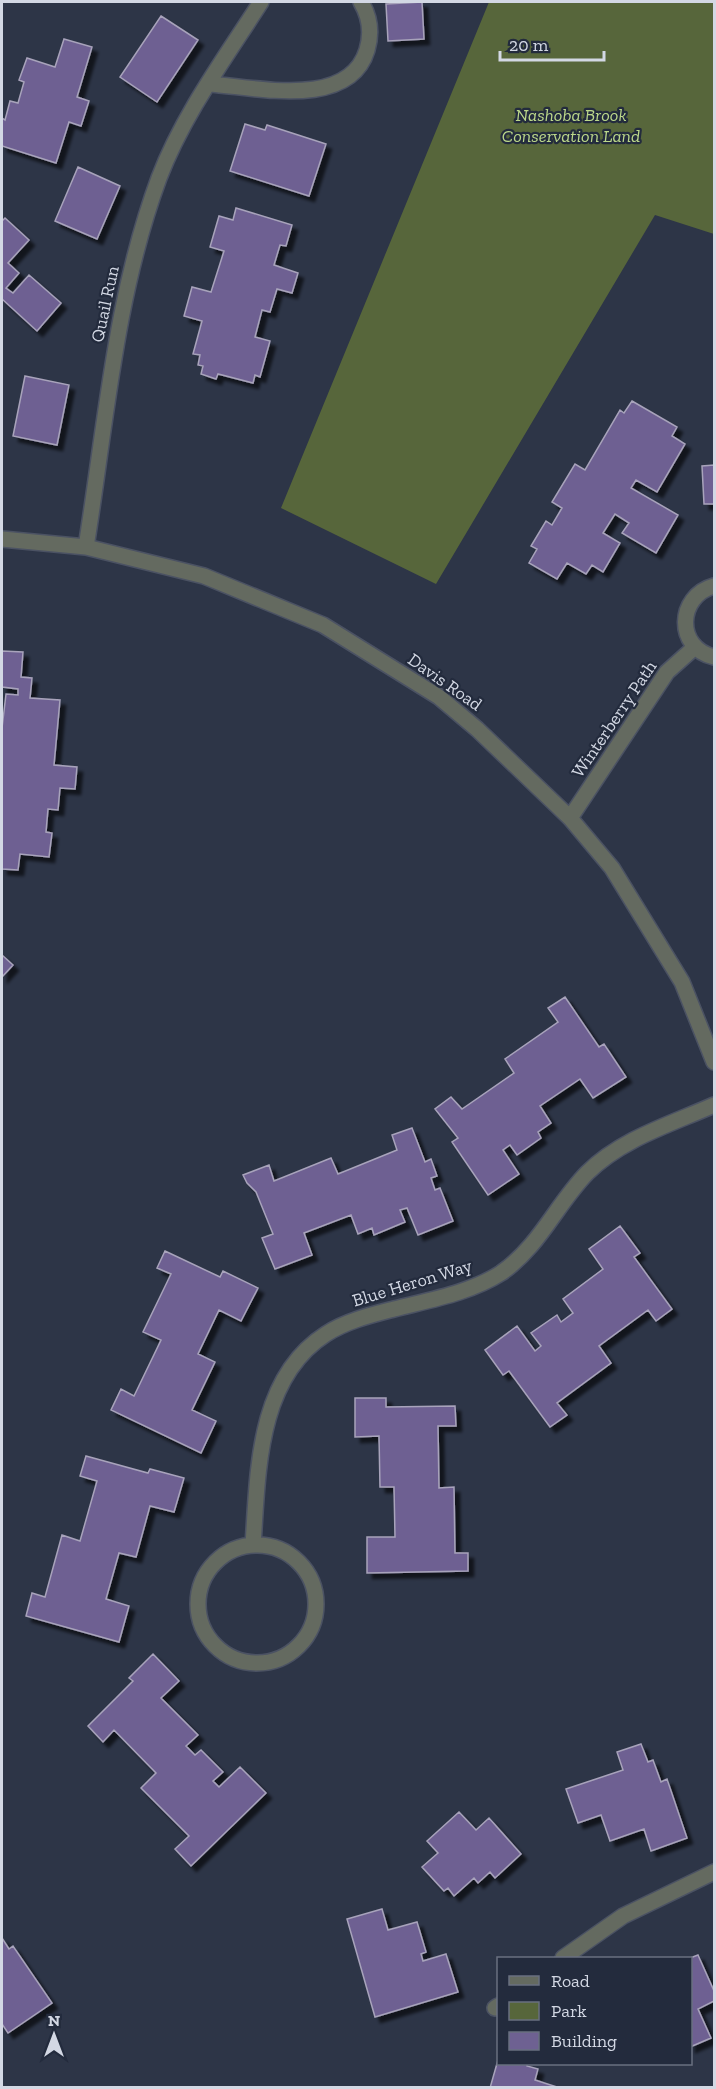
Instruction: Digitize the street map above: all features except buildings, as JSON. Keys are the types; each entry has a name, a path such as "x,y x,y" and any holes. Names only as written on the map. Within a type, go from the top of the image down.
{"street":[{"name":"Quail Run","path":"86,547 123,298 159,178 186,120 261,2"},
{"path":"209,84 315,91 340,83 359,66 369,41 369,22 361,2"},
{"name":"Davis Road","path":"2,539 86,547 204,576 323,625 439,697 477,729 570,818 612,868 682,982 714,1062"},
{"path":"714,586 694,597 686,610 687,634 695,647 714,657"},
{"name":"Winterberry Path","path":"570,818 667,672 695,647"},
{"name":"Blue Heron Way","path":"253,1545 258,1474 275,1396 283,1378 309,1347 345,1323 473,1287 501,1273 537,1240 570,1193 605,1157 626,1144 714,1105"},
{"path":"253,1545 278,1548 299,1562 313,1583 316,1601 315,1620 302,1643 281,1658 257,1663 232,1657 211,1642 200,1619 198,1606 199,1593 209,1569 228,1552 253,1545"},
{"path":"566,1957 623,1916 714,1872"}],"green space":[{"name":"Nashoba Brook Conservation Land","path":"489,2 714,2 714,234 655,215 436,584 281,508"}]}
